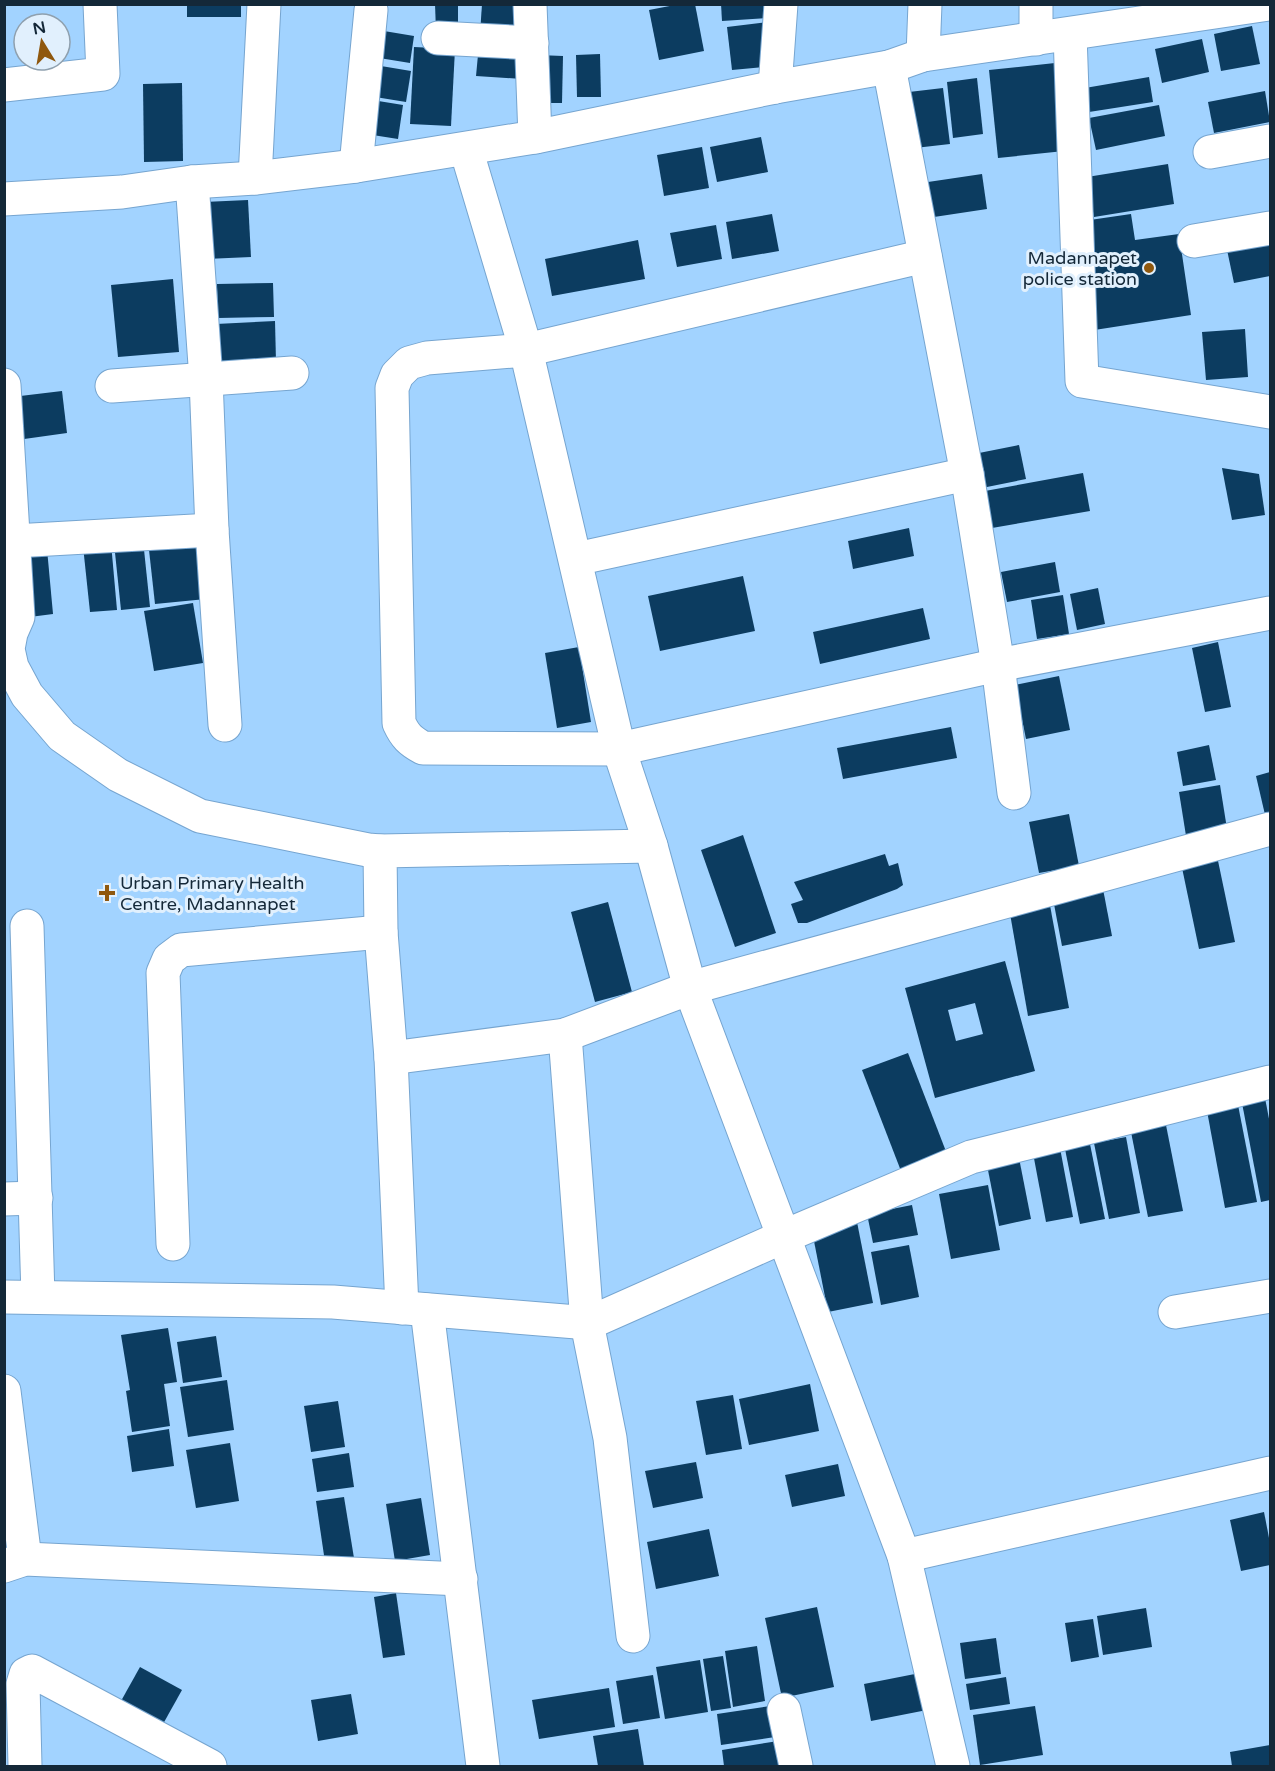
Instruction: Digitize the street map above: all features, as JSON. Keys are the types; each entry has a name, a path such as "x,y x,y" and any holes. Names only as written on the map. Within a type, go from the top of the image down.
{"street":[{"path":"4,85 103,74 100,4"},
{"path":"255,178 264,4"},
{"path":"530,4 536,137"},
{"path":"775,87 781,4"},
{"path":"923,55 925,4"},
{"path":"1036,4 1036,39"},
{"path":"4,199 122,192 192,182 255,178 356,166 536,137 775,87 888,67 923,55 1269,4 1270,9"},
{"path":"356,166 371,10"},
{"path":"1070,33 1082,381 1270,412"},
{"path":"438,38 532,44"},
{"path":"888,67 967,474 998,665 1014,793"},
{"path":"1210,152 1270,141"},
{"path":"466,149 526,350 619,749 651,846 690,988 904,1556 953,1767"},
{"path":"192,182 206,379 212,530 225,725"},
{"path":"1194,241 1270,228"},
{"path":"925,256 526,350 427,358 409,363 394,381 392,400 399,723 404,735 411,742 423,748 619,749 998,665 1270,613"},
{"path":"112,386 292,373"},
{"path":"4,385 18,617 11,633 8,649 12,667 27,695 62,736 118,775 200,816 380,851 651,846"},
{"path":"576,559 967,474"},
{"path":"14,541 212,530"},
{"path":"391,1058 565,1035 690,988 1270,828"},
{"path":"380,851 381,932 415,1309 461,1579 483,1767"},
{"path":"27,926 16,988 20,1198 38,1297"},
{"path":"173,1244 163,973 169,960 182,950 381,932"},
{"path":"565,1035 587,1323 610,1438 633,1636"},
{"path":"4,1297 333,1302 587,1323 970,1157 1270,1082"},
{"path":"1175,1312 1270,1296"},
{"path":"4,1391 15,1562 461,1579"},
{"path":"904,1556 1270,1473"},
{"path":"25,1767 23,1684 26,1674 32,1671 210,1767"},
{"path":"784,1710 796,1767"}],"building":[{"path":"187,4 241,4 241,17 187,17"},
{"path":"435,4 458,4 458,30 436,31"},
{"path":"482,4 518,4 517,35 480,34"},
{"path":"680,4 695,4 704,51 659,60 649,10"},
{"path":"721,4 765,4 766,18 722,21"},
{"path":"768,22 773,66 732,70 727,27"},
{"path":"1252,26 1260,64 1221,71 1214,34"},
{"path":"372,29 414,36 410,63 367,56"},
{"path":"1202,39 1209,72 1162,83 1155,49"},
{"path":"479,44 524,47 522,79 476,76"},
{"path":"414,47 455,49 451,126 410,124"},
{"path":"600,54 601,97 577,97 576,55"},
{"path":"538,55 563,56 562,103 538,103"},
{"path":"1055,63 1064,151 998,158 989,70"},
{"path":"369,64 411,71 406,102 363,95"},
{"path":"1149,77 1153,102 1089,112 1085,88"},
{"path":"977,78 983,134 953,138 947,82"},
{"path":"182,83 183,161 144,162 143,84"},
{"path":"943,88 950,144 915,148 909,92"},
{"path":"1265,91 1270,122 1214,133 1208,102"},
{"path":"366,99 403,105 398,139 360,133"},
{"path":"1159,105 1165,136 1096,150 1089,118"},
{"path":"761,137 768,172 717,182 710,147"},
{"path":"702,147 709,188 664,196 657,155"},
{"path":"1168,164 1174,204 1094,217 1087,177"},
{"path":"982,174 987,209 934,217 928,182"},
{"path":"248,200 251,257 206,259 204,202"},
{"path":"772,214 779,251 732,259 726,222"},
{"path":"1131,214 1135,240 1179,234 1191,315 1088,331 1083,221"},
{"path":"716,225 722,259 677,267 670,233"},
{"path":"1270,236 1270,276 1234,283 1226,245"},
{"path":"638,240 645,279 552,296 545,259"},
{"path":"173,279 179,352 118,357 111,285"},
{"path":"273,283 274,317 218,318 217,284"},
{"path":"275,321 276,362 218,365 216,324"},
{"path":"1245,329 1248,377 1206,380 1202,332"},
{"path":"62,391 67,433 17,440 12,397"},
{"path":"1019,445 1026,479 982,488 974,454"},
{"path":"1222,468 1259,474 1265,515 1232,520"},
{"path":"1083,473 1090,511 992,528 985,491"},
{"path":"909,528 914,556 853,569 848,541"},
{"path":"199,536 206,599 155,604 148,541"},
{"path":"143,540 150,607 121,610 114,543"},
{"path":"111,543 117,610 90,612 83,546"},
{"path":"47,549 53,614 22,618 16,552"},
{"path":"1055,562 1060,592 1007,602 1001,572"},
{"path":"743,576 755,631 660,651 648,596"},
{"path":"1098,588 1105,624 1077,630 1070,594"},
{"path":"1063,595 1069,634 1037,639 1031,600"},
{"path":"193,603 203,663 154,671 144,611"},
{"path":"923,608 930,639 820,664 813,632"},
{"path":"1218,642 1231,707 1205,712 1192,648"},
{"path":"579,647 591,722 557,728 545,653"},
{"path":"1059,676 1070,730 1026,739 1015,685"},
{"path":"951,727 957,758 843,779 837,748"},
{"path":"1209,745 1216,780 1183,786 1177,752"},
{"path":"1270,772 1270,818 1266,819 1256,776"},
{"path":"1220,785 1228,835 1187,842 1179,792"},
{"path":"1069,814 1079,866 1039,873 1029,822"},
{"path":"743,835 776,933 735,947 701,850"},
{"path":"885,854 889,866 898,863 903,885 807,923 798,923 791,904 803,900 794,882"},
{"path":"1217,856 1235,942 1199,949 1181,863"},
{"path":"1103,889 1112,936 1062,946 1053,899"},
{"path":"1049,900 1069,1008 1028,1016 1009,908"},
{"path":"608,902 632,992 595,1002 571,912"},
{"path":"1005,961 1035,1071 935,1098 905,988","holes":["975,1003 983,1034 956,1041 948,1010"]},
{"path":"908,1053 947,1154 901,1171 862,1070"},
{"path":"1265,1098 1270,1124 1270,1200 1261,1202 1242,1103"},
{"path":"1238,1105 1257,1202 1225,1208 1207,1111"},
{"path":"1165,1120 1183,1211 1148,1217 1130,1127"},
{"path":"1126,1137 1140,1213 1109,1219 1094,1143"},
{"path":"1090,1144 1105,1219 1080,1224 1065,1149"},
{"path":"1060,1148 1073,1217 1046,1222 1033,1153"},
{"path":"1019,1158 1031,1219 999,1226 987,1165"},
{"path":"988,1185 1000,1250 951,1259 939,1194"},
{"path":"912,1205 918,1235 873,1243 867,1214"},
{"path":"857,1222 873,1303 828,1312 812,1231"},
{"path":"909,1245 919,1297 881,1305 871,1252"},
{"path":"168,1328 177,1382 164,1384 170,1426 132,1432 126,1391 130,1390 121,1335"},
{"path":"216,1336 222,1377 183,1383 177,1342"},
{"path":"227,1380 234,1430 188,1437 180,1387"},
{"path":"810,1384 819,1431 749,1445 739,1399"},
{"path":"733,1395 742,1449 706,1455 696,1401"},
{"path":"338,1401 345,1447 311,1452 304,1406"},
{"path":"169,1429 174,1466 132,1472 127,1436"},
{"path":"230,1443 239,1501 196,1508 186,1450"},
{"path":"349,1453 354,1487 317,1492 312,1459"},
{"path":"696,1462 703,1498 653,1508 645,1471"},
{"path":"838,1464 845,1496 792,1507 785,1475"},
{"path":"344,1497 354,1558 325,1562 316,1501"},
{"path":"421,1498 430,1555 395,1561 386,1504"},
{"path":"1264,1512 1270,1543 1270,1565 1241,1571 1230,1520"},
{"path":"709,1529 719,1576 656,1589 647,1542"},
{"path":"396,1593 405,1655 383,1658 374,1597"},
{"path":"817,1607 834,1687 782,1698 765,1618"},
{"path":"1146,1608 1152,1647 1103,1655 1097,1616"},
{"path":"1093,1619 1099,1657 1071,1662 1065,1623"},
{"path":"996,1638 1001,1674 965,1679 960,1643"},
{"path":"757,1646 765,1701 733,1707 725,1651"},
{"path":"723,1656 731,1708 711,1711 703,1659"},
{"path":"700,1660 708,1712 665,1719 656,1667"},
{"path":"140,1667 182,1690 163,1724 121,1701"},
{"path":"925,1672 932,1709 871,1721 864,1684"},
{"path":"653,1675 660,1718 623,1724 616,1681"},
{"path":"1006,1677 1010,1704 970,1710 966,1684"},
{"path":"609,1688 615,1727 539,1739 532,1700"},
{"path":"351,1694 358,1734 318,1741 311,1700"},
{"path":"770,1706 775,1737 721,1745 717,1714"},
{"path":"1035,1706 1043,1755 980,1765 973,1715"},
{"path":"638,1729 644,1766 598,1766 593,1736"},
{"path":"778,1741 782,1766 724,1766 722,1750"},
{"path":"1270,1745 1270,1766 1232,1766 1230,1752"}],"place":[{"name":"Madannapet police station","path":"1149,268"},
{"name":"Urban Primary Health Centre, Madannapet","path":"107,893"}]}
